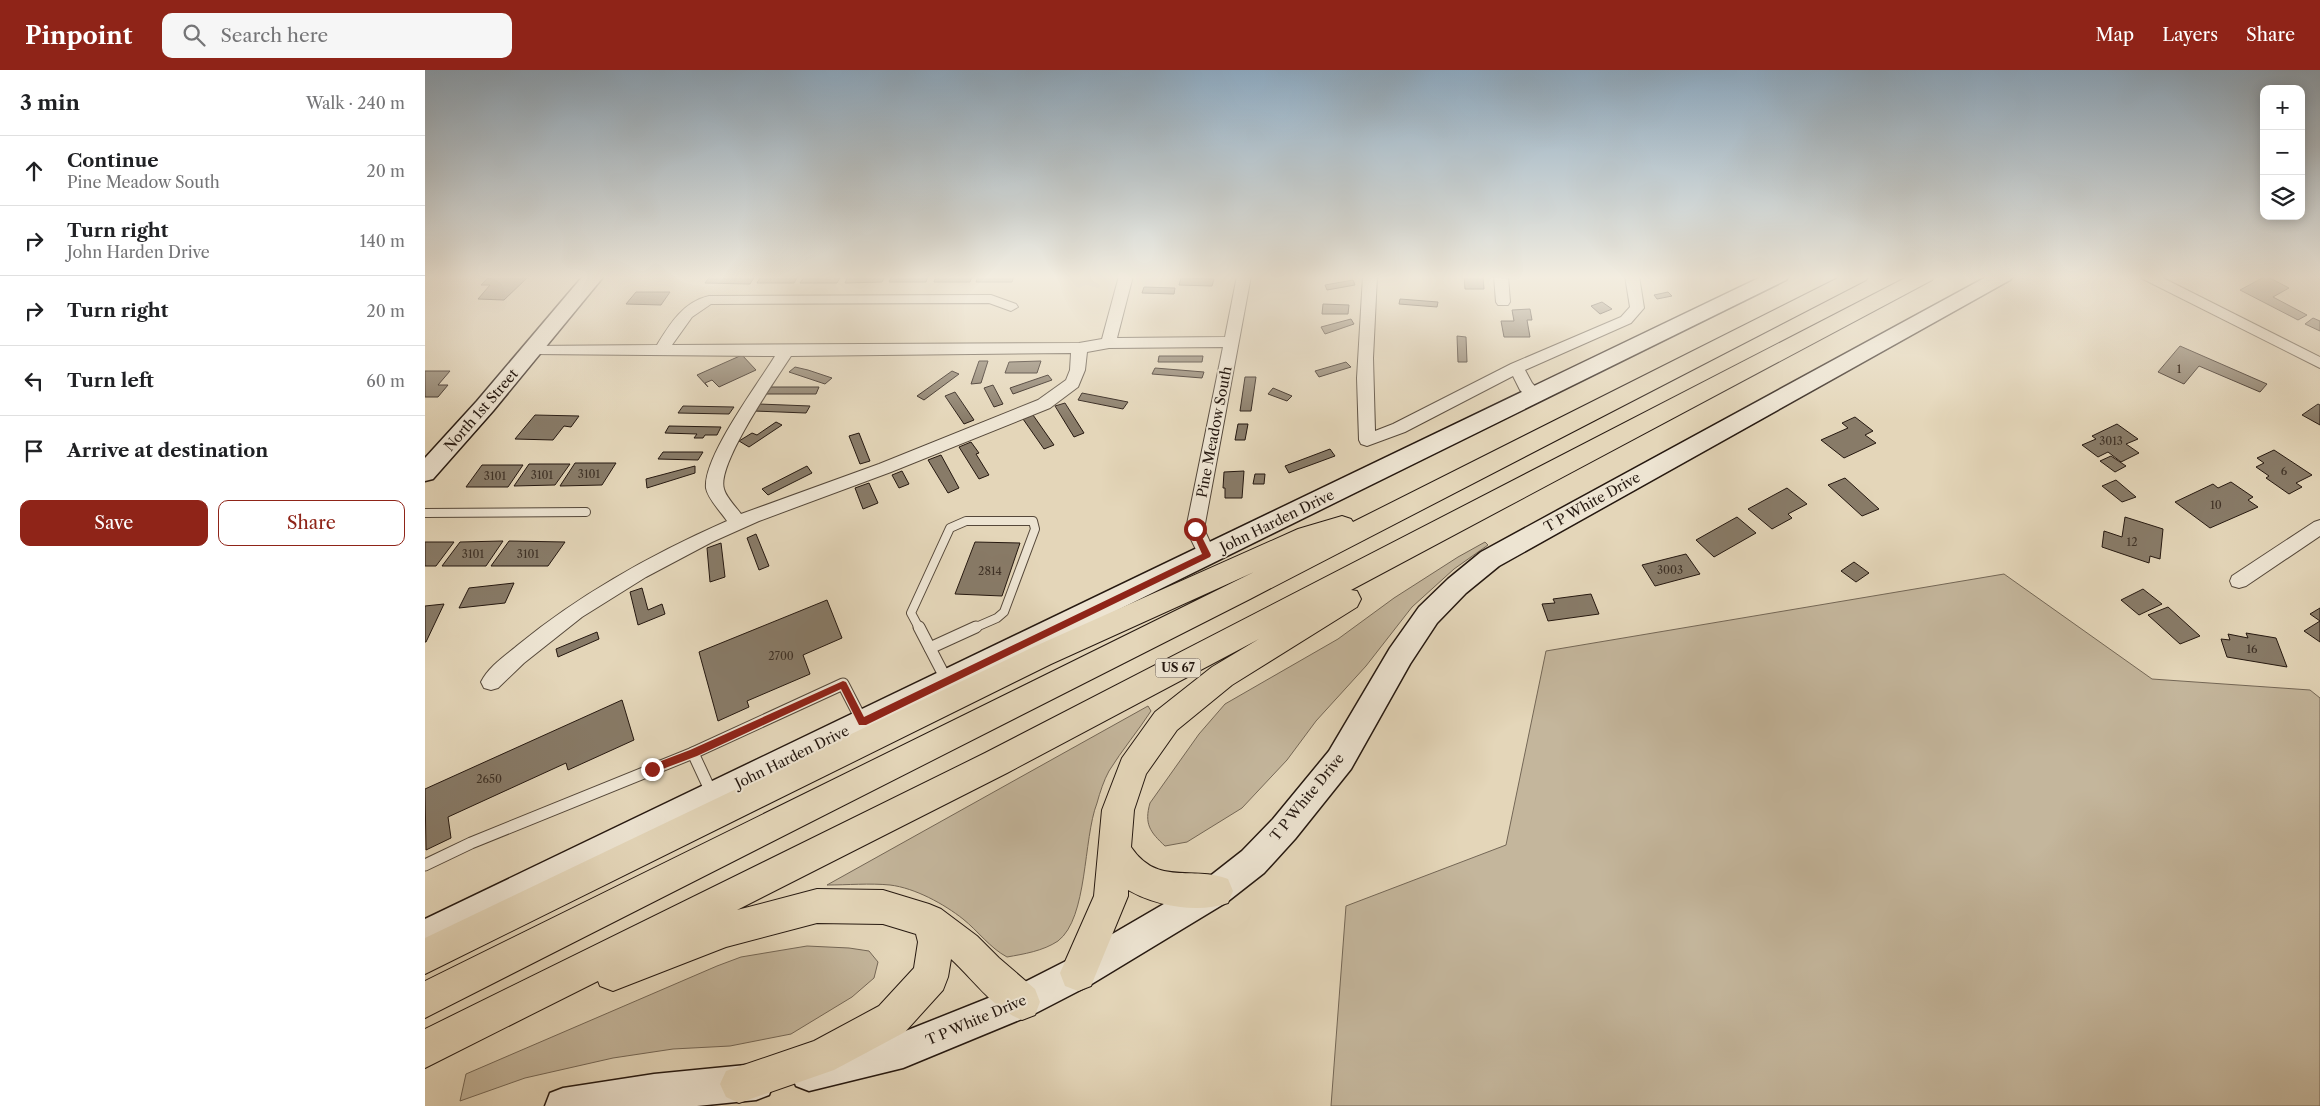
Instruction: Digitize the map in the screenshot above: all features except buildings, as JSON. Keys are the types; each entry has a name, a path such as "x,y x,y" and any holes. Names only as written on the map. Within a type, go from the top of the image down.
{"highway":[{"path":"425,1000 1764,324"},
{"name":"US 67","path":"425,1049 996,762 1498,502 1834,324"},
{"path":"1078,973 1111,896 1118,810 1133,768 1165,721 1222,676 1368,586 1498,502"},
{"path":"425,956 1041,656 1307,536 1403,508"},
{"path":"1116,853 1123,867 1142,882 1164,889 1216,891"},
{"path":"467,1029 726,930 817,906 883,907 929,921 965,948 986,971 1021,1002"},
{"path":"739,1084 821,1056 892,1018 930,977 936,942 929,921"}],"street":[{"name":"North 1st Street","path":"425,473 554,324"},
{"path":"661,350 679,324"},
{"path":"1109,342 1112,324"},
{"name":"Pine Meadow South","path":"1207,555 1195,529 1234,324"},
{"path":"1367,324 1364,361 1364,413 1367,440 1399,428 1516,368 1559,351 1617,324"},
{"name":"John Harden Drive","path":"425,936 1680,324"},
{"name":"T P White Drive","path":"574,1105 654,1092 739,1084 805,1074 903,1050 1021,1002 1078,973 1216,891 1253,862 1284,829 1340,760 1400,656 1427,615 1457,586 1490,559 1915,324"},
{"path":"2244,324 2320,363"},
{"path":"533,349 786,351 1079,348 1109,342 1231,342"},
{"path":"491,682 509,664 580,609 661,561 738,523 862,477 1044,404 1071,387 1075,379 1079,348"},
{"path":"738,523 715,490 715,478 724,451 786,351"},
{"path":"1516,368 1526,386 1535,395"},
{"path":"2239,581 2320,528"}],"lane":[{"path":"425,513 586,512"},
{"path":"930,648 997,618 1004,612 1035,529 1033,522 966,521 950,528 911,613 947,681"},
{"path":"425,865 471,843 693,753 843,684 862,722"},
{"path":"693,753 712,796"}],"shaded area":[{"path":"1485,542 1488,545 1454,569 1412,607 1366,666 1316,721 1287,760 1242,808 1187,842 1165,846 1155,836 1148,822 1150,803 1199,734 1225,704 1338,639 1394,598"},
{"path":"2004,574 2152,679 2310,690 2320,698 2320,1106 1331,1106 1346,906 1506,845 1546,651"},
{"path":"1148,706 1151,711 1109,771 1099,795 1089,837 1080,897 1075,915 1068,930 1058,941 1033,952 1007,957 995,949 955,913 938,902 909,889 890,885 827,885"},
{"path":"807,946 869,951 878,962 874,978 852,997 791,1034 730,1046 673,1049 613,1058 525,1078 460,1101 466,1074 717,966 741,957"}],"route":[{"path":"652,769 693,753 843,684 862,722 1207,555 1199,542 1195,529"}]}
